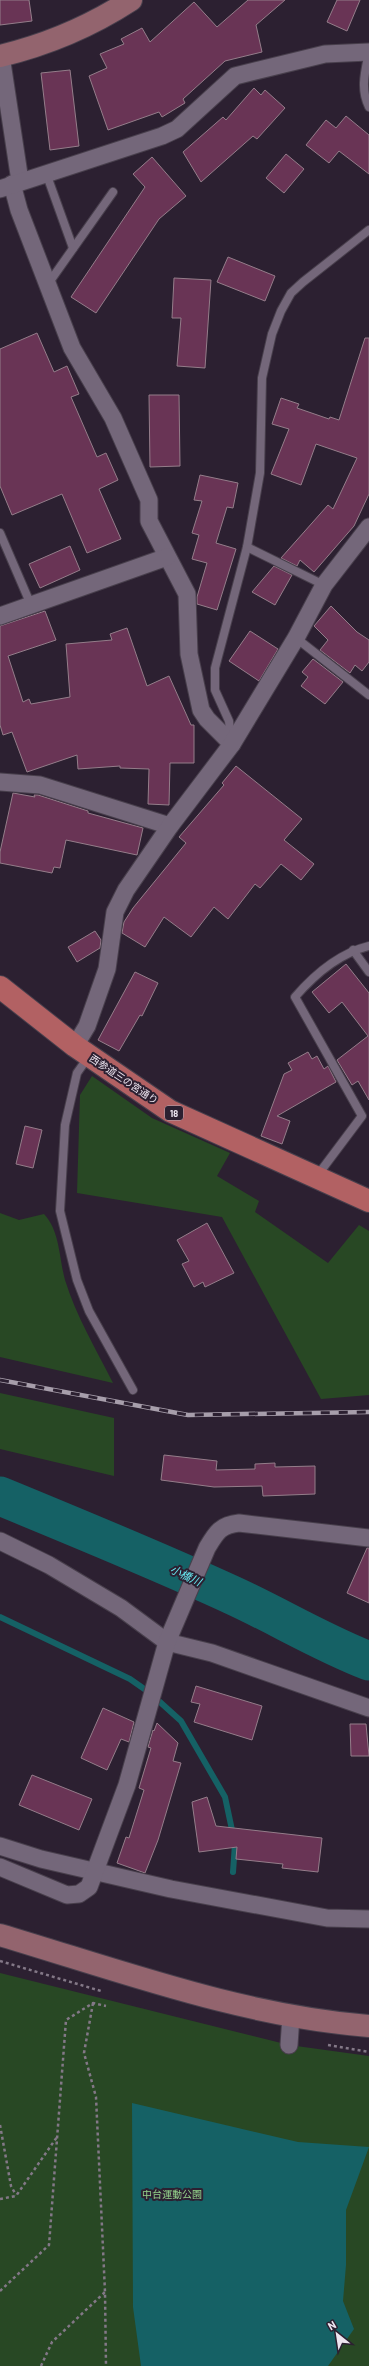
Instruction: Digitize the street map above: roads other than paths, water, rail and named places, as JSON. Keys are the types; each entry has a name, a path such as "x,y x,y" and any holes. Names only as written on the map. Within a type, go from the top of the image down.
{"main road":[{"name":"西参道三の宮通り","path":"0,988 82,1051 170,1111 369,1201"}],"street":[{"path":"131,0 106,16 63,36 1,56 11,185 19,210 72,348 113,418 148,500 149,521 187,594 189,654 201,710 206,720 232,744"},
{"path":"11,185 162,136 177,129 235,76 325,54 369,52"},
{"path":"82,1051 87,1026 107,969 114,912 126,890 170,826 232,744 296,638 324,585 369,527"},
{"path":"0,616 168,557"},
{"path":"1,780 40,785 170,826"},
{"path":"0,1867 67,1895 79,1894 89,1887 127,1785 174,1624 207,1548 215,1534 226,1524 240,1523 369,1538"},
{"path":"0,1541 49,1565 120,1608 168,1642 212,1653 369,1708"},
{"path":"0,1846 41,1859 95,1870 172,1889 328,1918 369,1919"},
{"path":"0,1935 224,2001 292,2016 369,2026"},
{"path":"289,2046 292,2016"}],"lane":[{"path":"369,52 363,83 364,98 369,107"},
{"path":"46,173 73,248"},
{"path":"48,284 113,192"},
{"path":"232,744 229,721 215,690 215,668 247,547 260,473 262,378 272,334 280,311 291,293 302,282 369,230"},
{"path":"0,533 31,605"},
{"path":"247,547 324,585"},
{"path":"296,638 369,695"},
{"path":"316,1178 362,1116 295,997 309,981 353,950 369,946"},
{"path":"353,950 369,972"},
{"path":"82,1051 64,1125 60,1211 77,1280 90,1311 133,1390"}],"waterway":[{"name":"小橋川","path":"0,1496 117,1544 203,1582 249,1603 334,1646 369,1661"},
{"path":"0,1617 130,1679 150,1693 181,1721 225,1797 235,1844 233,1872"}],"railway":[{"path":"0,1380 188,1415 369,1412"}],"park label":[{"name":"中台運動公園","path":"172,2194"}]}
